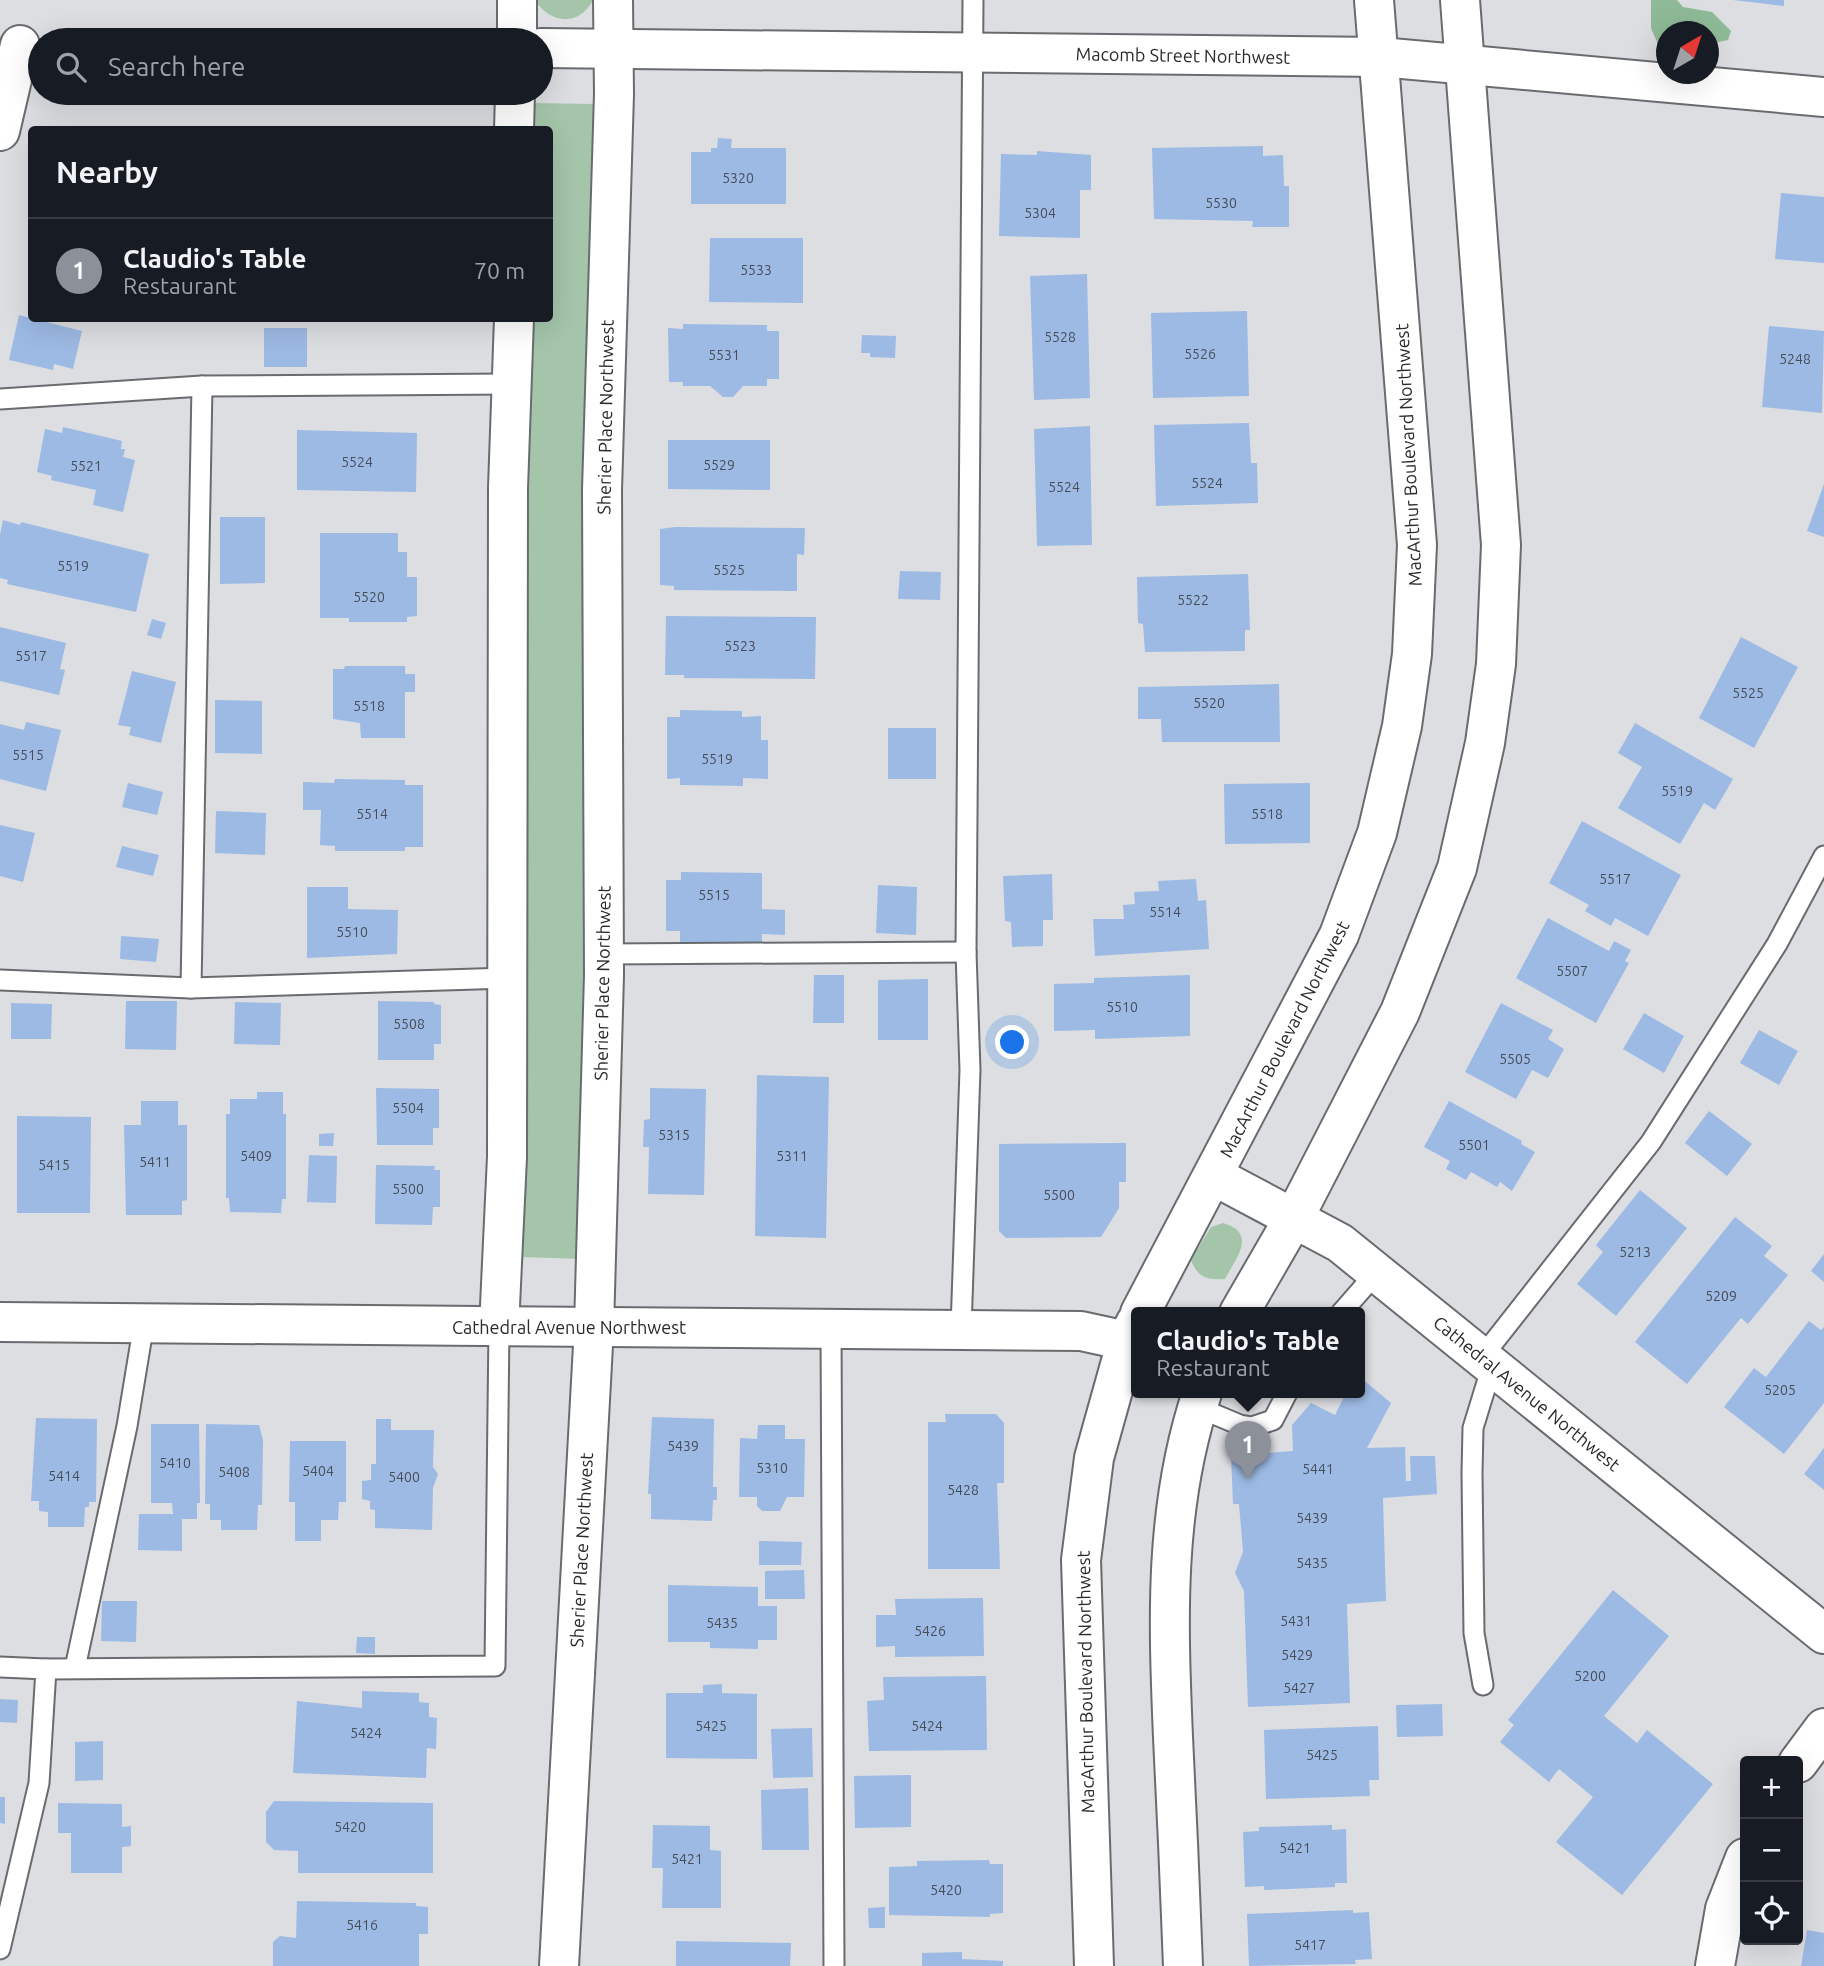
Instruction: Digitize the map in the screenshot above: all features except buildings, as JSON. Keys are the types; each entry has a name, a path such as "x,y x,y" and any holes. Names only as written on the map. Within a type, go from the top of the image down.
{"street":[{"path":"517,0 517,28"},
{"name":"Sherier Place Northwest","path":"559,1966 594,1327 604,954 602,490 613,0"},
{"name":"MacArthur Boulevard Northwest","path":"1146,1307 1324,968 1353,902 1387,797 1409,690 1417,545 1374,0"},
{"path":"1249,1307 1400,1012 1432,936 1463,845 1492,704 1502,545 1460,0"},
{"path":"0,131 20,44"},
{"name":"Macomb Street Northwest","path":"553,48 1380,57 1824,97"},
{"path":"514,105 514,126"},
{"path":"499,1327 507,1157 508,488 514,384 514,322"},
{"name":"Cathedral Avenue Northwest","path":"1214,1176 1340,1243 1824,1634"},
{"name":"Cathedral Avenue Northwest","path":"0,1322 1081,1331 1131,1329"},
{"name":"MacArthur Boulevard Northwest","path":"1094,1966 1081,1560 1094,1458 1131,1342"},
{"path":"1183,1966 1169,1641 1171,1546 1180,1471 1199,1400"},
{"path":"1803,1756 1824,1728"},
{"path":"1715,1966 1726,1909 1740,1871"}],"lane":[{"path":"961,1329 971,1070 966,952 973,0"},
{"path":"0,399 202,386 514,384"},
{"path":"191,988 202,386"},
{"path":"1483,1685 1474,1633 1472,1473 1473,1428 1487,1361 1651,1142 1777,944 1824,856"},
{"path":"604,954 966,952"},
{"path":"0,980 191,988 509,978"},
{"path":"1346,1307 1377,1272"},
{"path":"75,1668 127,1426 144,1324"},
{"path":"0,1667 495,1666 499,1327"},
{"path":"831,1329 834,1966"},
{"path":"1199,1400 1252,1427 1273,1420 1284,1398"},
{"path":"0,1949 39,1783 46,1668"}],"green space":[{"path":"535,0 593,0 580,15 564,19 548,14"},
{"path":"1651,0 1677,0 1683,7 1712,12 1731,31 1728,40 1719,42 1719,21 1656,21 1656,39 1651,28"},
{"path":"594,104 582,1259 521,1257 529,322 553,322 553,126 530,126 531,105"},
{"path":"1223,1223 1234,1227 1240,1233 1241,1247 1225,1279 1208,1278 1197,1271 1191,1260 1211,1227"}],"place":[{"name":"Claudio's Table","path":"1248,1479"}]}
